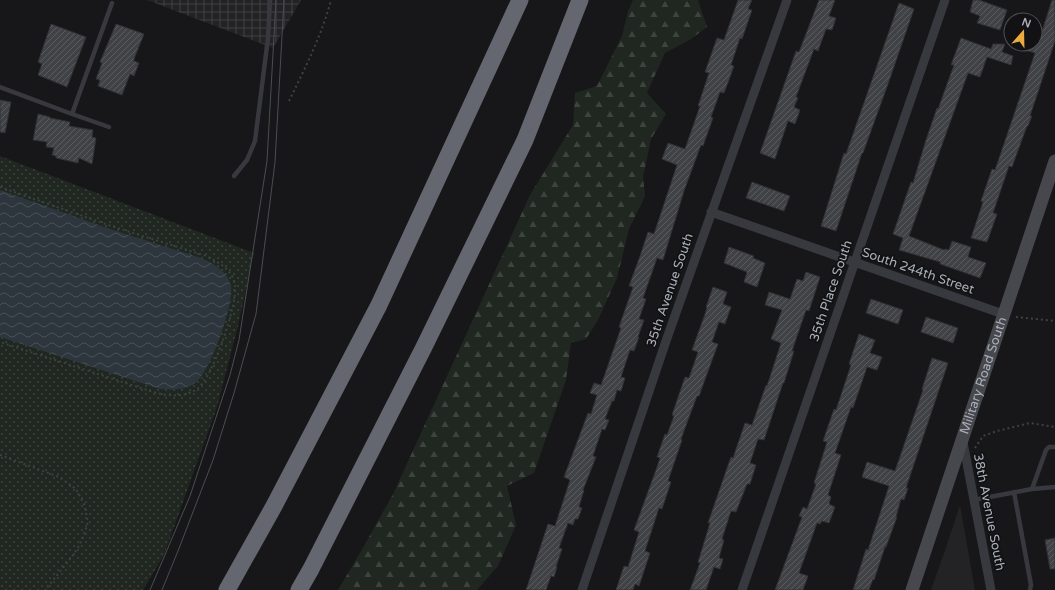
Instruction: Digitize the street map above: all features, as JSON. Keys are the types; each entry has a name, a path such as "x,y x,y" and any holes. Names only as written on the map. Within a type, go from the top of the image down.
{"highway":[{"path":"227,590 274,506 380,305 520,0"},
{"path":"299,590 315,562 421,354 525,140 580,0"}],"main road":[{"name":"Military Road South","path":"912,590 1055,162"}],"street":[{"name":"35th Avenue South","path":"582,590 711,212 787,0"},
{"name":"35th Place South","path":"742,590 854,262 946,0"},
{"name":"South 244th Street","path":"711,212 1003,314"},
{"name":"38th Avenue South","path":"962,438 991,590"}],"lane":[{"path":"234,176 247,160 254,141 268,38 270,0"},
{"path":"72,114 112,3"},
{"path":"0,87 109,127"},
{"path":"1032,489 1046,450 1049,447 1055,447"},
{"path":"974,500 1032,489 1055,487"},
{"path":"1014,492 1031,586 1030,590"}],"path":[{"path":"290,101 326,19 331,0"},
{"path":"0,187 114,227 206,256 228,270 235,284 235,294 231,314 217,356 207,379 197,389 183,395 163,395 0,342"},
{"path":"1003,314 1025,319 1055,321"},
{"path":"966,462 983,436 1030,423 1055,427"},
{"path":"0,455 59,477 76,489 84,504 88,522 82,540 74,554 45,590"}],"shaded area":[{"path":"147,0 301,0 273,48"},
{"path":"960,505 975,590 931,590 944,553"}],"green space":[{"path":"633,0 698,0 707,27 691,39 665,53 647,93 666,114 651,139 643,177 645,196 629,229 617,278 598,320 586,339 571,343 566,380 534,473 507,486 516,525 498,566 477,590 338,590 393,494 530,195 573,125 575,93 597,86 622,36 628,11"},
{"path":"0,156 254,253 238,326 217,407 164,555 143,590 0,590"}],"water":[{"path":"0,190 110,229 201,258 220,269 230,282 231,296 229,308 214,353 201,377 195,383 187,387 179,389 160,389 0,337"}],"building":[{"path":"738,0 752,0 748,9 752,10 742,39 740,38 731,65 734,66 729,80 724,93 720,92 703,146 701,145 684,191 663,260 657,258 643,298 646,299 639,319 644,320 634,351 630,350 621,377 625,378 621,391 617,390 614,401 612,401 605,419 609,420 605,430 602,429 593,456 596,457 583,490 579,507 582,508 578,519 575,519 573,525 568,523 559,548 562,549 554,577 551,576 546,590 526,590 548,524 555,526 570,480 564,477 588,413 591,414 597,395 590,393 594,383 601,385 621,328 619,327 633,287 629,286 648,232 654,234 677,165 662,159 668,143 685,149 700,106 698,106 709,73 705,72 717,38 724,40"},
{"path":"819,0 835,0 829,16 836,18 832,30 826,29 818,51 814,49 796,97 798,98 794,107 800,110 795,124 788,121 775,159 760,153 796,51 799,52"},
{"path":"973,0 979,0 1007,10 1006,12 1003,12 1003,21 1000,30 977,23 980,16 970,12"},
{"path":"1052,0 1055,0 1055,41 1030,116 1032,116 1012,167 1009,166 993,213 997,214 987,242 971,238 983,202 981,201 992,169 995,170 1035,53 1032,52 1043,52 1043,28"},
{"path":"899,3 914,9 862,153 836,231 821,226 844,153 846,154"},
{"path":"51,24 86,37 67,87 38,75 42,64 38,62"},
{"path":"116,24 144,34 134,59 134,61 139,63 134,76 130,74 122,95 98,86 100,80 96,79 102,63 100,62"},
{"path":"961,38 991,49 993,44 1003,44 1002,52 1013,56 1011,65 987,57 980,77 968,73 909,236 944,250 949,250 952,241 971,247 968,257 986,263 980,278 940,264 940,262 899,250 903,238 893,234 911,182 913,183 937,108 938,109 954,65 951,65"},
{"path":"0,100 11,102 5,133 0,132"},
{"path":"38,114 70,122 69,126 93,130 92,137 96,138 92,164 79,158 78,163 56,158 56,156 52,155 54,148 46,147 47,142 33,140"},
{"path":"752,182 790,196 784,211 746,198"},
{"path":"729,247 754,256 753,258 765,263 757,287 744,282 747,272 724,263"},
{"path":"806,272 820,277 809,311 806,310 792,351 794,351 784,383 764,440 758,439 750,463 756,465 750,484 747,484 736,512 731,511 722,539 724,540 719,558 723,559 720,569 714,567 706,590 690,590 700,563 698,562 710,523 708,523 731,457 733,458 745,423 752,425 781,343 771,339 782,310 765,305 769,292 790,299 797,279 803,281"},
{"path":"713,287 727,292 723,304 731,307 725,324 719,322 712,342 718,344 681,439 682,440 668,481 671,482 662,509 659,508 645,551 650,553 639,586 635,584 633,590 616,590 624,566 628,567 639,532 634,530 660,458 657,457 665,434 667,435 674,416 672,415 685,377 689,378 698,352 692,350"},
{"path":"871,299 903,310 898,324 866,313"},
{"path":"926,317 958,328 953,343 921,332"},
{"path":"859,334 875,340 870,353 882,357 877,370 867,367 835,453 841,455 828,495 831,497 829,504 835,507 829,523 822,521 820,524 817,523 799,573 808,576 803,590 775,590 802,517 799,516 803,507 807,509 816,484 814,483 827,442 823,441 834,409 836,410 851,365 849,364"},
{"path":"932,358 948,363 906,488 908,488 904,500 901,499 897,517 869,590 853,590 889,486 862,477 867,462 895,471 923,390 922,389"},
{"path":"1055,538 1055,569 1050,569 1045,540"}],"tram line":[{"path":"150,590 190,496 230,375 239,340 267,161 276,0"},
{"path":"162,590 213,460 234,393 256,314 275,162 284,0"}]}
